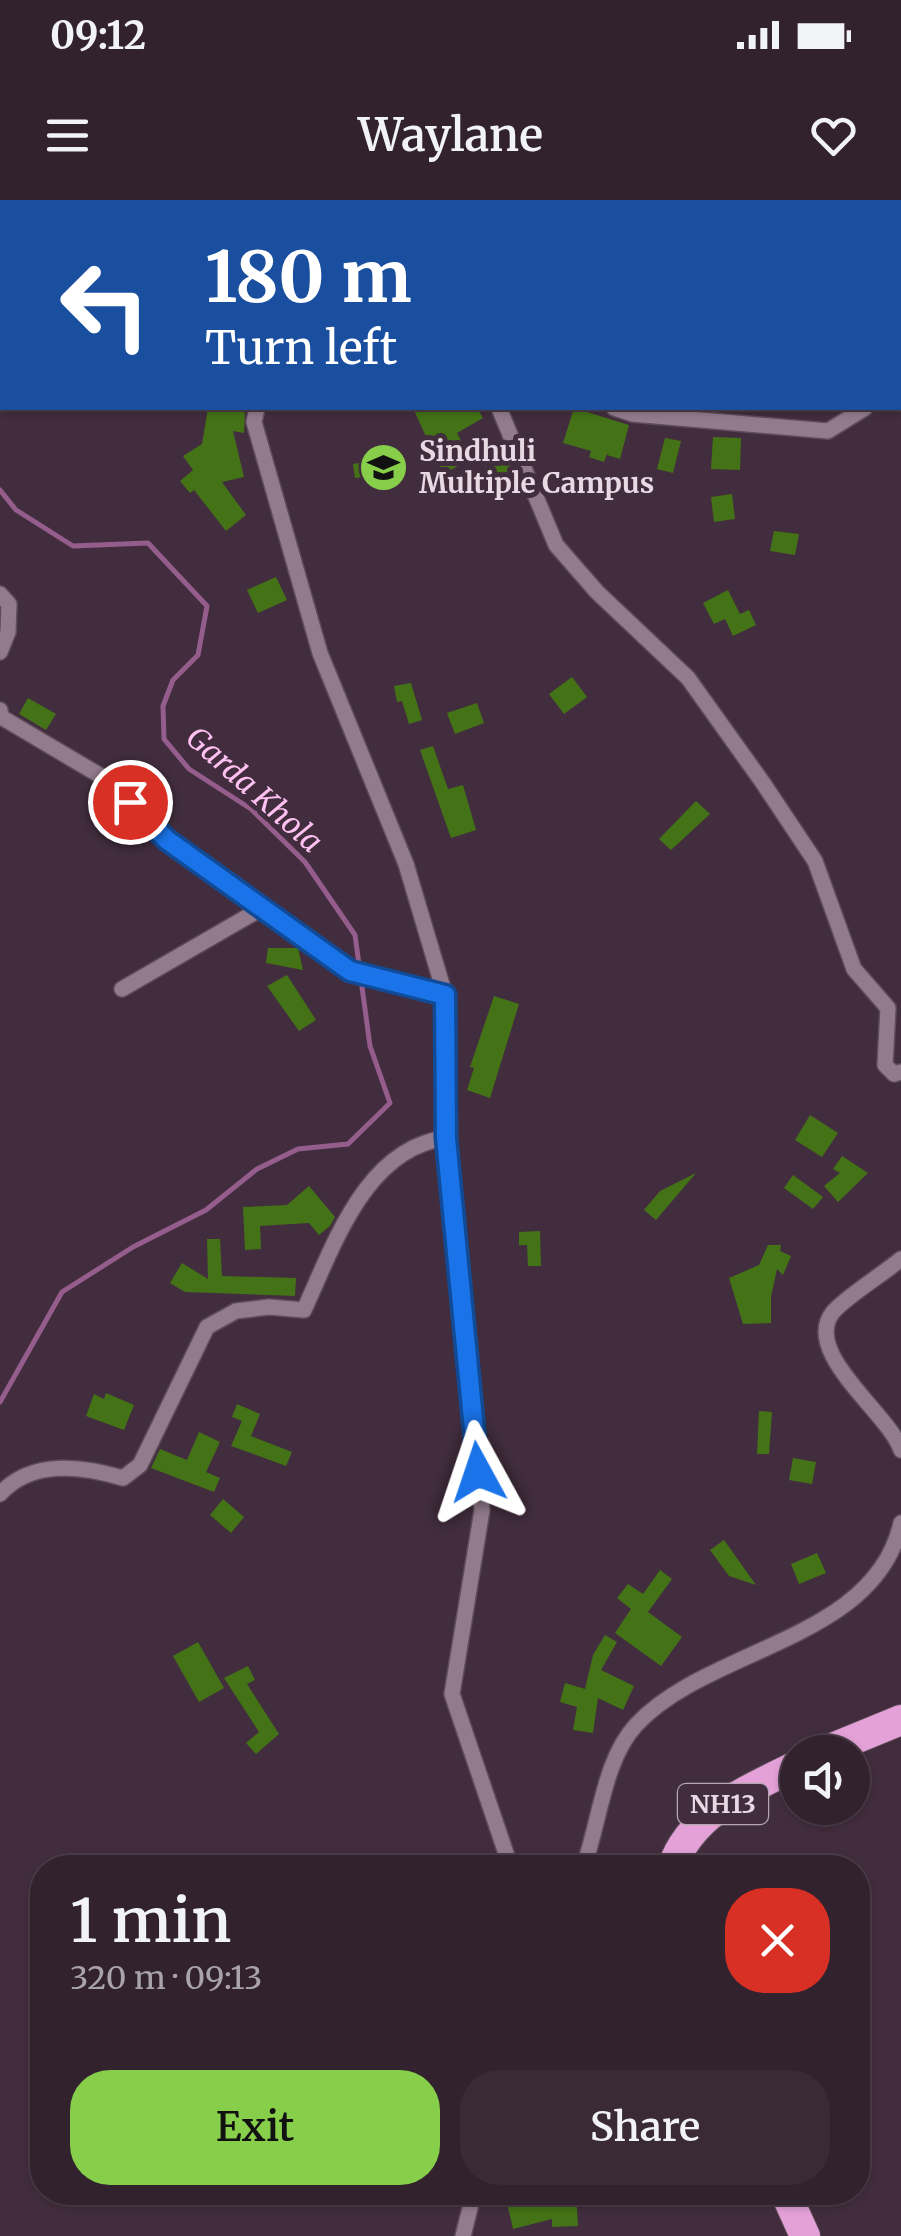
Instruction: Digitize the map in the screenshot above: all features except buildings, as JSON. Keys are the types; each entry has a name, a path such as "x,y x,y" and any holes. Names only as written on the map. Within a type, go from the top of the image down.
{"highway":[{"path":"864,1735 901,1720"},
{"name":"NH13","path":"677,1855 696,1826 722,1804 780,1774"},
{"path":"791,2205 805,2236"}],"street":[{"path":"257,410 254,422 320,653 406,864 445,995 446,1138 482,1510 452,1694 506,1855"},
{"path":"500,410 556,545 597,592 688,678 815,861 854,970 888,1008 885,1064 894,1074 901,1072"},
{"path":"620,410 828,431 862,410"},
{"path":"0,594 9,604 8,632 0,652"},
{"path":"0,715 111,782 167,840 350,971 445,995"},
{"path":"122,989 264,907"},
{"path":"0,1494 7,1486 48,1467 123,1478 140,1465 206,1327 236,1311 269,1306 304,1310 369,1185 398,1154 425,1141 446,1138"},
{"path":"901,1260 832,1314 826,1336 836,1364 879,1412 901,1450"},
{"path":"588,1855 615,1761 634,1727 668,1697 801,1632 863,1590 890,1556 901,1523"},
{"path":"462,2236 470,2205"}],"waterway":[{"name":"Garda Khola","path":"0,490 16,510 73,546 148,543 207,606 198,655 173,680 163,706 164,739 189,769 251,809 305,862 355,935 370,1046 390,1103 348,1144 298,1149 257,1169 206,1210 133,1247 62,1292 0,1402"}],"place":[{"name":"Sindhuli Multiple Campus","path":"384,467"}],"route":[{"path":"130,802 167,840 350,971 445,995 446,1138 478,1472"}]}
